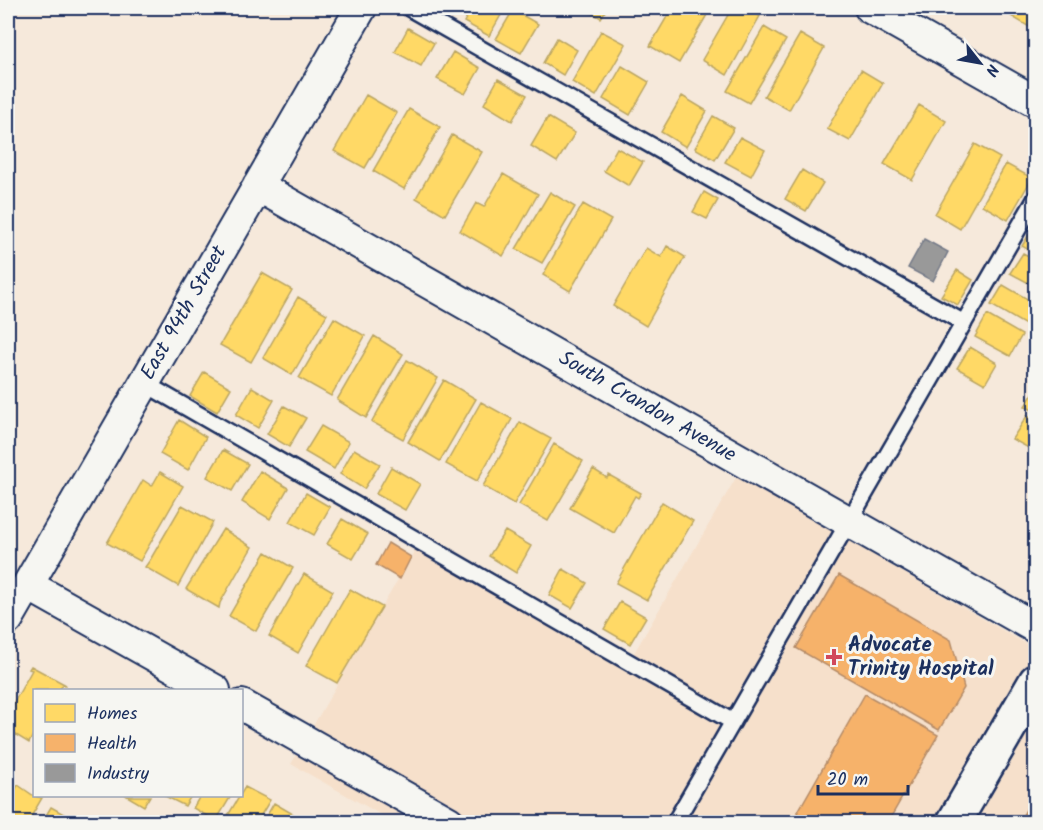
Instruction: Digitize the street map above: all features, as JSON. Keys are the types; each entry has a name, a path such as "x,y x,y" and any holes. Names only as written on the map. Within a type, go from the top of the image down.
{"street":[{"name":"East 94th Street","path":"8,619 361,8"},
{"path":"870,8 1035,102"},
{"name":"South Crandon Avenue","path":"258,186 1035,628"},
{"path":"28,585 213,689"},
{"path":"954,822 1035,681"},
{"path":"243,706 449,822"}],"lane":[{"path":"409,8 964,323"},
{"path":"675,822 1035,198"},
{"path":"144,383 733,722"}],"shaded area":[{"name":"Advocate Trinity Hospital","path":"737,476 1035,649 1035,822 394,822 291,764 418,545 627,665"}],"building: Homes":[{"path":"437,8 458,8 453,17"},
{"path":"472,8 505,8 489,36 464,22"},
{"path":"583,8 607,8 601,18"},
{"path":"672,8 711,8 679,63 650,46"},
{"path":"732,8 745,8 760,16 727,75 702,60"},
{"path":"1016,8 1036,8 1036,31 1011,16"},
{"path":"513,10 538,24 521,53 496,39"},
{"path":"764,27 786,40 749,103 727,91"},
{"path":"408,28 434,43 421,66 395,52"},
{"path":"601,31 626,44 596,96 572,82"},
{"path":"800,34 824,48 789,110 764,96"},
{"path":"557,38 577,50 563,75 543,63"},
{"path":"453,52 480,68 465,94 437,79"},
{"path":"622,66 649,82 630,115 603,99"},
{"path":"861,70 883,83 850,141 827,129"},
{"path":"498,79 527,95 512,121 484,104"},
{"path":"366,95 397,113 365,168 334,151"},
{"path":"682,96 707,111 686,147 661,132"},
{"path":"919,105 946,121 912,180 884,164"},
{"path":"409,109 440,127 404,189 373,171"},
{"path":"713,116 734,128 715,160 695,148"},
{"path":"548,117 575,133 557,162 531,146"},
{"path":"452,135 482,152 445,215 416,198"},
{"path":"740,137 765,150 751,176 725,162"},
{"path":"975,144 1000,158 960,229 935,214"},
{"path":"617,148 643,162 629,186 604,171"},
{"path":"1006,164 1032,178 1008,220 982,205"},
{"path":"802,170 823,183 806,211 785,199"},
{"path":"503,174 538,194 503,256 460,231 476,203 484,207"},
{"path":"550,192 575,207 542,263 516,249"},
{"path":"704,192 718,200 707,219 693,212"},
{"path":"583,204 611,220 570,291 543,275"},
{"path":"1036,223 1036,254 1022,246"},
{"path":"667,246 685,257 646,326 613,306 646,248 661,257"},
{"path":"1023,253 1036,260 1036,287 1010,273"},
{"path":"957,270 973,280 958,305 941,296"},
{"path":"262,273 292,290 251,362 220,345"},
{"path":"1003,285 1036,304 1036,316 1029,327 991,305"},
{"path":"298,297 327,314 292,375 263,358"},
{"path":"987,315 1022,335 1010,356 975,337"},
{"path":"334,318 365,336 331,396 299,378"},
{"path":"374,336 403,354 366,418 337,400"},
{"path":"970,347 997,363 985,384 957,368"},
{"path":"407,360 438,378 403,439 372,422"},
{"path":"204,372 231,388 217,412 190,396"},
{"path":"444,380 476,399 440,461 408,442"},
{"path":"252,387 274,400 258,428 236,415"},
{"path":"1036,389 1036,412 1025,406"},
{"path":"481,402 512,419 477,481 446,464"},
{"path":"284,406 306,418 289,447 267,434"},
{"path":"1027,416 1036,421 1036,452 1012,439"},
{"path":"179,420 206,437 188,470 160,454"},
{"path":"520,422 551,439 514,504 483,486"},
{"path":"321,426 349,442 334,469 305,452"},
{"path":"554,444 583,461 548,521 519,505"},
{"path":"354,449 380,464 364,489 340,474"},
{"path":"223,450 248,464 232,491 207,477"},
{"path":"391,467 420,484 405,510 376,494"},
{"path":"593,469 641,493 638,498 635,496 614,533 570,508"},
{"path":"260,471 288,488 270,519 242,502"},
{"path":"160,472 183,486 140,561 107,543 143,480 152,486"},
{"path":"306,493 330,507 314,535 290,522"},
{"path":"662,502 693,521 647,600 616,583"},
{"path":"182,505 213,522 178,586 145,567"},
{"path":"342,519 368,534 353,559 327,544"},
{"path":"223,529 252,547 219,608 186,589"},
{"path":"505,531 531,546 516,573 489,556"},
{"path":"266,552 293,568 256,631 229,616"},
{"path":"563,569 587,583 572,608 549,595"},
{"path":"304,574 333,591 298,653 269,636"},
{"path":"350,589 382,607 337,683 306,666"},
{"path":"620,602 646,617 630,644 604,629"},
{"path":"31,666 66,685 60,689 33,689 33,735 29,743 8,730 8,713 32,670 29,669"},
{"path":"18,785 33,797 42,798 28,822 8,822 8,803"},
{"path":"245,787 270,800 257,822 224,822 239,797 243,797"},
{"path":"129,797 149,797 144,806"},
{"path":"167,797 190,797 185,806"},
{"path":"199,797 230,797 216,821 193,808"},
{"path":"274,803 298,817 294,822 263,822"},
{"path":"51,807 78,822 42,822"}],"building: Health":[{"path":"388,543 411,557 400,579 376,565"},
{"path":"839,575 951,640 964,688 939,730 796,648"},
{"path":"865,694 938,735 888,822 792,822"},
{"path":"1035,794 1036,822 1019,822"}],"building: Industry":[{"path":"924,239 948,252 933,281 908,268"}],"place":[{"name":"Advocate Trinity Hospital","path":"834,657"}]}
